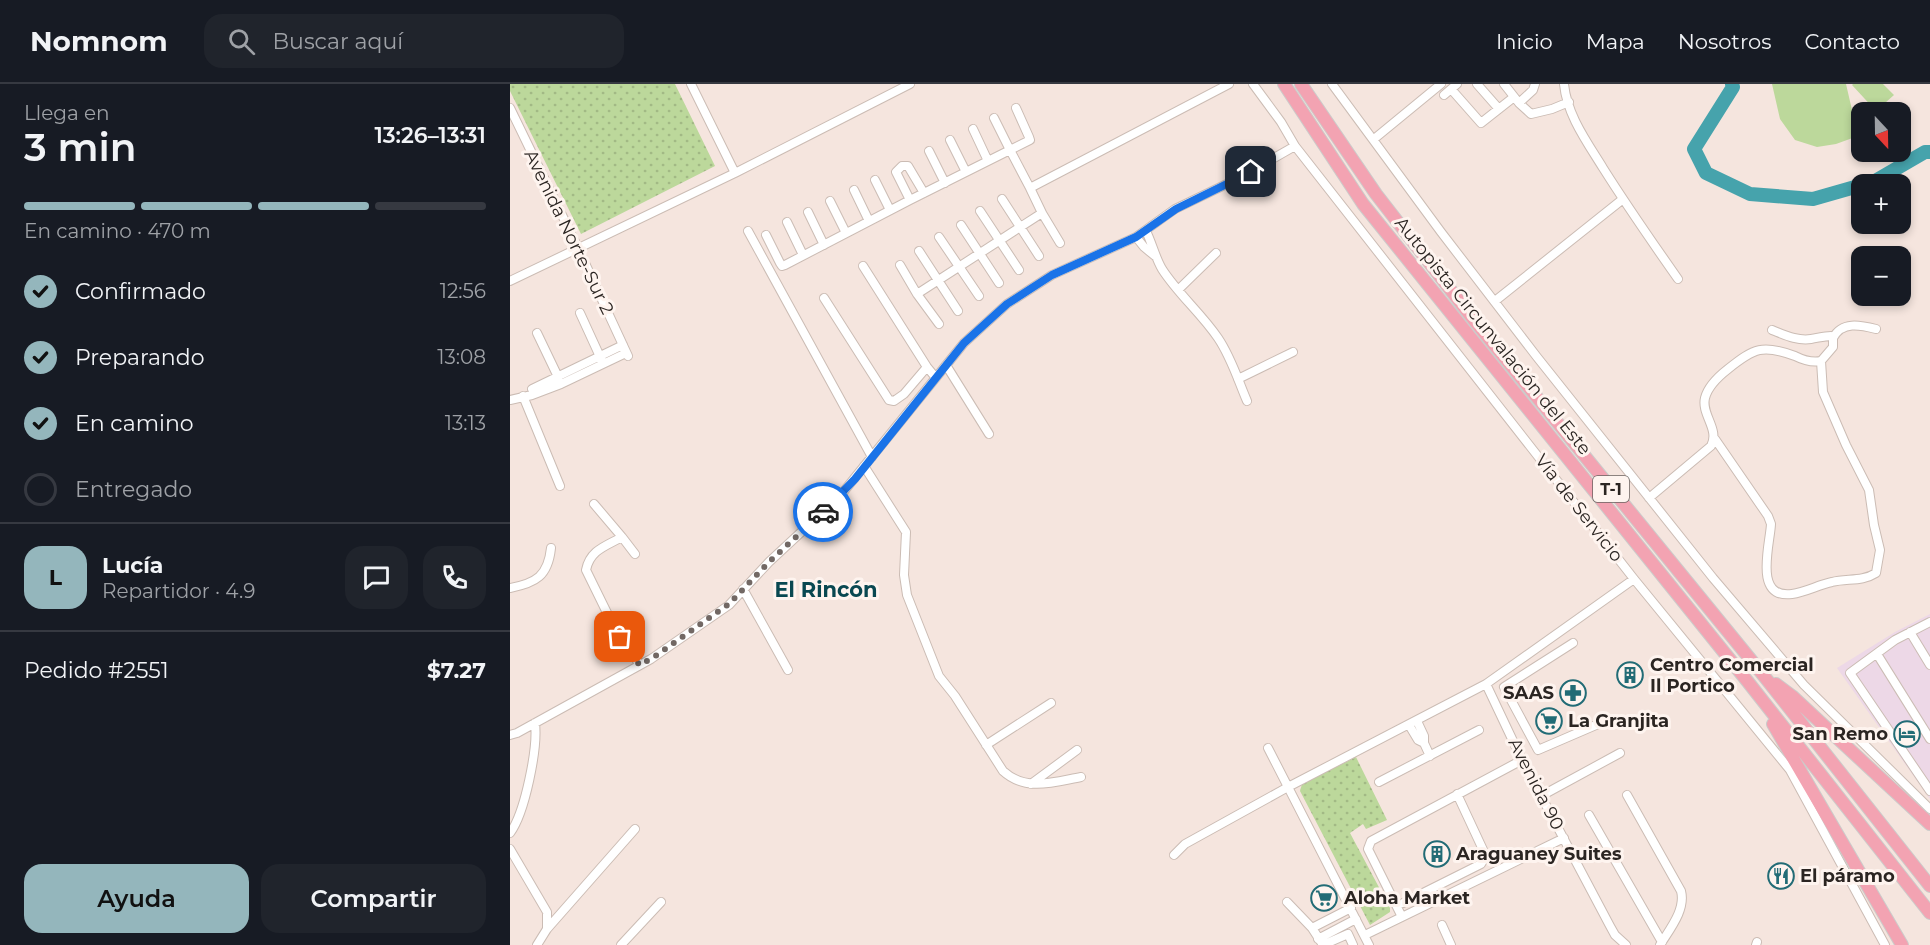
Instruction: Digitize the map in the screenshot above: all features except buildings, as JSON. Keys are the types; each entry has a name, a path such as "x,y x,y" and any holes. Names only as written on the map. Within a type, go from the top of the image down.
{"highway":[{"name":"Autopista Circunvalación del Este","path":"1284,84 1364,204 1748,682 1930,913"},
{"name":"Autopista Circunvalación del Este","path":"1302,84 1376,194 1477,324 1760,671 1930,886"},
{"path":"1760,671 1791,696 1930,824"},
{"path":"1748,682 1848,849 1902,945"}],"street":[{"path":"691,84 735,173"},
{"path":"510,281 735,173 910,84"},
{"path":"1030,188 1229,84"},
{"name":"Vía de Servicio","path":"1253,84 1281,122 1294,146 1634,579 1790,770 1885,945"},
{"path":"1332,84 1441,232 1713,579 1804,685 1930,809"},
{"path":"1477,84 1499,109"},
{"path":"1504,84 1528,112 1533,114 1569,102"},
{"path":"1451,89 1480,123 1499,109 1533,90 1535,84"},
{"path":"1564,84 1574,118 1584,139 1678,279"},
{"path":"1374,139 1435,86"},
{"name":"Avenida Norte-Sur 2","path":"510,108 626,351 602,361"},
{"path":"766,235 782,266 1030,140 1016,108"},
{"path":"994,118 1042,213 1060,243"},
{"path":"973,129 988,161"},
{"path":"950,140 966,172"},
{"path":"510,735 639,665 729,604 782,549 840,496 964,343 1007,304 1052,275 1136,237 1176,209 1239,178 1294,146"},
{"path":"929,151 945,183"},
{"path":"910,200 896,172 902,166 908,166 924,193"},
{"path":"875,180 890,210"},
{"path":"854,190 869,221"},
{"path":"1002,199 1039,256"},
{"path":"1495,301 1623,199"},
{"path":"830,201 846,233"},
{"path":"980,211 1019,270"},
{"path":"808,212 824,244"},
{"path":"917,294 1042,213"},
{"path":"787,222 803,255"},
{"path":"961,225 999,283"},
{"path":"748,231 872,457"},
{"path":"1146,231 1155,257"},
{"path":"939,237 979,296"},
{"path":"1136,237 1155,257 1217,338 1226,352 1247,401"},
{"path":"919,251 958,311"},
{"path":"1178,290 1216,253"},
{"path":"900,265 917,294 939,324"},
{"path":"863,266 936,378"},
{"path":"824,298 889,400 894,401 904,394 927,367"},
{"path":"510,400 523,396 531,390 560,381 602,361 580,312"},
{"path":"1821,361 1823,392 1869,490 1880,550 1876,573 1864,579 1832,582 1791,594 1781,594 1769,584 1766,575 1771,524 1768,516 1715,440 1705,408 1704,401 1707,392 1725,371 1746,355 1766,349 1777,350 1815,362 1821,361 1833,346 1833,338 1837,331 1853,325 1876,329"},
{"path":"1772,330 1803,340 1826,336 1833,338"},
{"path":"537,333 560,381"},
{"path":"1238,379 1293,352"},
{"path":"946,365 989,434"},
{"path":"523,396 560,486"},
{"path":"1648,498 1711,446 1715,440"},
{"path":"864,466 906,532 904,575 907,595 939,676 955,696 1003,771 1010,777 1030,785 1081,777"},
{"path":"594,504 634,554"},
{"path":"622,537 597,550 591,556 586,570 613,625 631,648 639,665"},
{"path":"510,588 528,584 541,576 550,561 551,548"},
{"path":"1174,855 1185,844 1288,787 1486,684 1634,579"},
{"path":"743,589 788,670"},
{"path":"1930,622 1895,639 1850,673 1930,792"},
{"path":"1910,632 1930,665"},
{"path":"1573,643 1504,687 1538,750 1603,722"},
{"path":"1877,654 1930,739"},
{"path":"1503,672 1510,683"},
{"name":"Avenida 90","path":"1486,684 1522,760 1615,936 1626,945"},
{"path":"986,745 1051,703"},
{"path":"510,833 518,821 529,775 535,744 535,723"},
{"path":"1413,723 1424,736 1424,743 1430,756"},
{"path":"1379,782 1479,730"},
{"path":"1268,748 1369,945"},
{"path":"1030,785 1077,750"},
{"path":"1541,796 1620,753"},
{"path":"1402,916 1368,849 1369,845 1379,836 1522,760"},
{"path":"1403,903 1481,864 1484,860 1485,854 1457,794"},
{"path":"1627,795 1681,891 1683,899 1661,944"},
{"path":"1589,815 1661,944"},
{"path":"537,945 547,929 635,829"},
{"path":"1365,935 1563,838"},
{"path":"510,849 546,910 547,929"},
{"path":"621,945 661,902"},
{"path":"1287,902 1312,928 1323,945 1348,934 1353,945"},
{"path":"1312,928 1351,908"},
{"path":"546,910 553,912 565,909"},
{"path":"1318,939 1356,919"},
{"path":"1442,925 1451,945"}],"shaded area":[{"name":"San Remo","path":"1930,614 1930,799 1837,668 1895,632"}],"green space":[{"path":"510,84 675,84 715,166 581,234 510,91"},
{"path":"1772,84 1846,84 1851,106 1851,139 1817,147 1795,140 1780,119"},
{"path":"1883,84 1894,95 1886,102 1868,102 1852,85"},
{"path":"1356,757 1387,820 1366,829 1363,824 1350,833 1390,908 1390,912 1370,925 1300,791 1302,784"}],"waterway":[{"path":"1732,84 1733,87 1694,149 1706,173 1750,194 1813,199 1851,188"},
{"path":"1887,174 1925,152 1930,152"}],"way so far":[{"path":"620,637 631,648 639,665 651,659 729,604 769,562 823,512"}],"place":[{"name":"Centro Comercial Il Portico","path":"1630,675"},
{"name":"SAAS","path":"1573,693"},
{"name":"La Granjita","path":"1549,721"},
{"name":"San Remo","path":"1907,734"},
{"name":"Araguaney Suites","path":"1437,854"},
{"name":"El páramo","path":"1781,876"},
{"name":"Aloha Market","path":"1324,898"}],"district":[{"name":"El Rincón","path":"826,589"}],"route":[{"path":"823,512 855,479 964,343 1007,304 1052,275 1136,237 1176,209 1251,172"}]}
